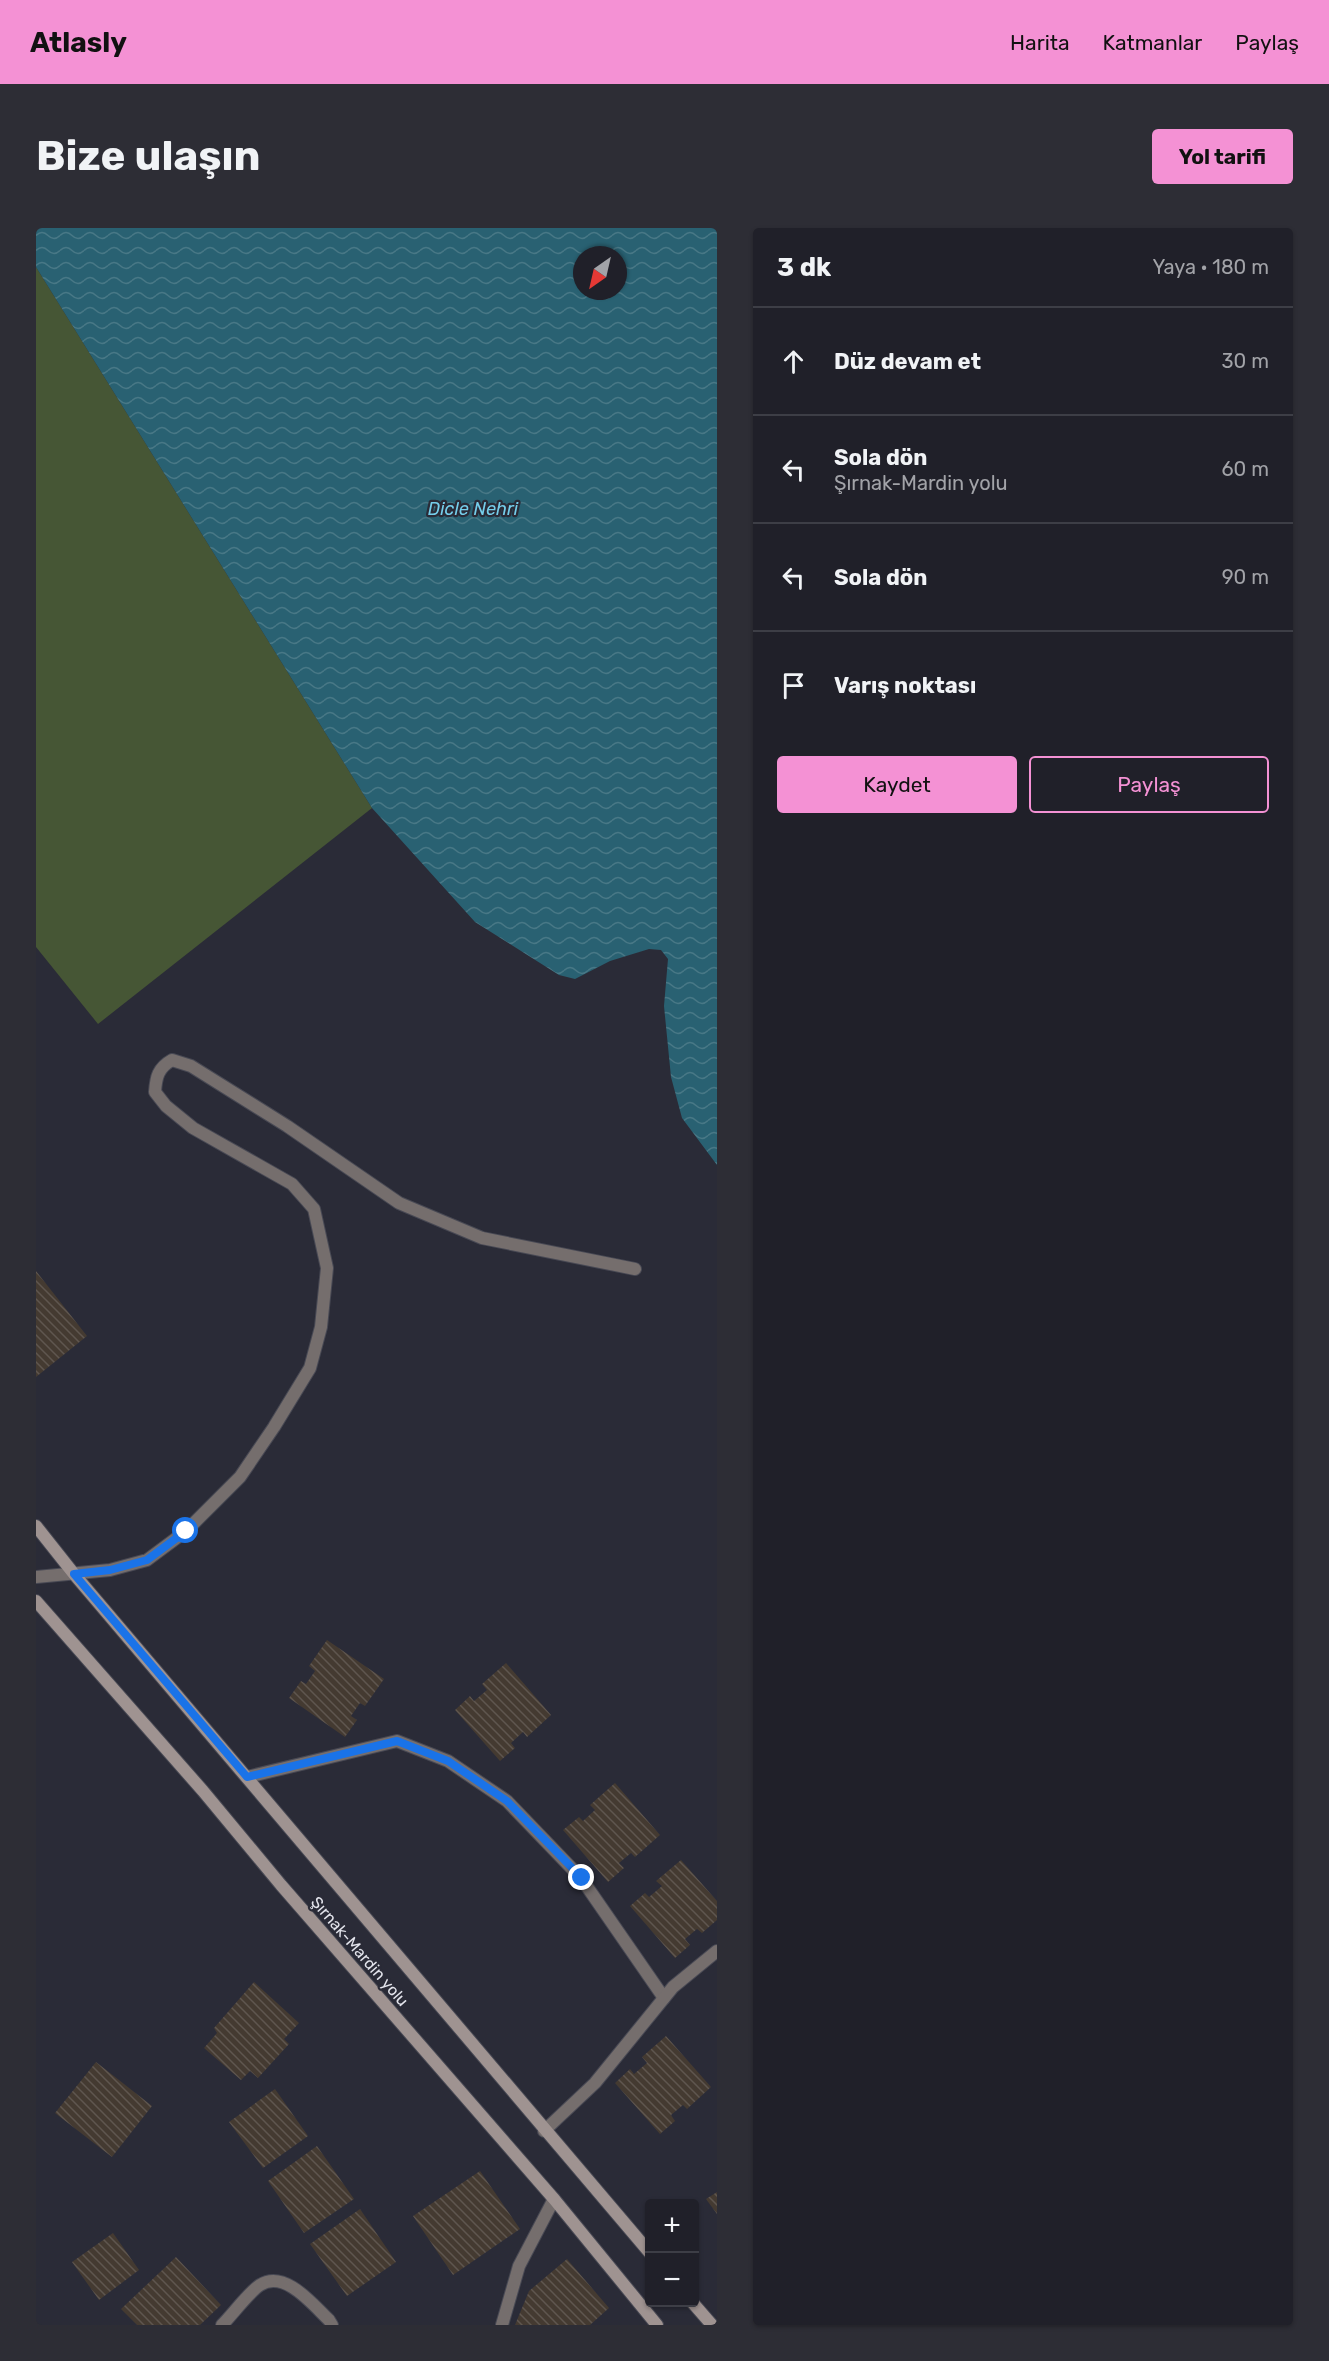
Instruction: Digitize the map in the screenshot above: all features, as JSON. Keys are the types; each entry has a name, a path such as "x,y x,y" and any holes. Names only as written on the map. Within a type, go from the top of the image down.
{"main road":[{"name":"Şırnak-Mardin yolu","path":"36,1526 544,2131 645,2247"},
{"name":"Şırnak-Mardin yolu","path":"36,1601 196,1782 289,1894 554,2199 657,2325"},
{"path":"696,2307 712,2325"}],"street":[{"path":"36,1577 110,1570 147,1560 194,1523 240,1477 274,1427 310,1368 321,1327 327,1268 314,1209 292,1184 193,1128 166,1106 155,1092 156,1079 161,1066 172,1060 191,1066 286,1126 399,1203 482,1238 635,1269"},
{"path":"247,1777 397,1741 448,1761 507,1801 582,1878 664,1998"},
{"path":"544,2131 594,2083 673,1987 717,1951"},
{"path":"502,2325 519,2266 554,2199"},
{"path":"222,2325 261,2284 275,2281 289,2283 332,2325"}],"green space":[{"path":"36,267 372,808 98,1024 36,947"}],"water":[{"name":"Dicle Nehri","path":"36,228 717,228 717,1165 682,1118 671,1077 664,1006 668,959 661,950 649,949 610,961 575,979 559,975 475,922 372,808 36,267"}],"building":[{"path":"36,1271 87,1336 36,1377"},
{"path":"327,1640 384,1679 365,1706 360,1703 351,1716 357,1720 345,1737 289,1698 301,1681 306,1684 315,1671 309,1666"},
{"path":"506,1663 551,1715 527,1737 523,1732 511,1743 515,1748 500,1761 455,1710 470,1696 474,1701 487,1690 482,1684"},
{"path":"615,1783 660,1835 635,1857 631,1853 619,1863 624,1868 608,1882 563,1830 579,1817 583,1821 595,1810 590,1805"},
{"path":"681,1860 717,1901 717,1920 702,1933 697,1929 685,1939 690,1945 675,1958 630,1906 645,1893 649,1897 662,1886 656,1881"},
{"path":"254,1982 299,2023 284,2039 289,2044 258,2078 250,2071 241,2080 204,2048 217,2033 214,2028"},
{"path":"666,2036 711,2087 687,2109 683,2105 671,2115 675,2121 660,2134 615,2083 630,2069 634,2074 647,2063 642,2057"},
{"path":"96,2062 152,2106 112,2157 55,2113"},
{"path":"275,2089 308,2136 263,2168 229,2122"},
{"path":"317,2146 354,2199 304,2233 268,2181"},
{"path":"480,2171 520,2229 453,2275 413,2216"},
{"path":"717,2192 717,2214 706,2199"},
{"path":"360,2209 396,2262 347,2296 310,2244"},
{"path":"113,2233 139,2270 99,2300 72,2262"},
{"path":"176,2257 221,2305 200,2325 137,2325 121,2309"},
{"path":"567,2259 609,2308 590,2325 515,2325 529,2291"}],"route":[{"path":"186,1531 147,1560 110,1570 74,1574 247,1777 397,1741 448,1761 507,1801 582,1878"}]}
